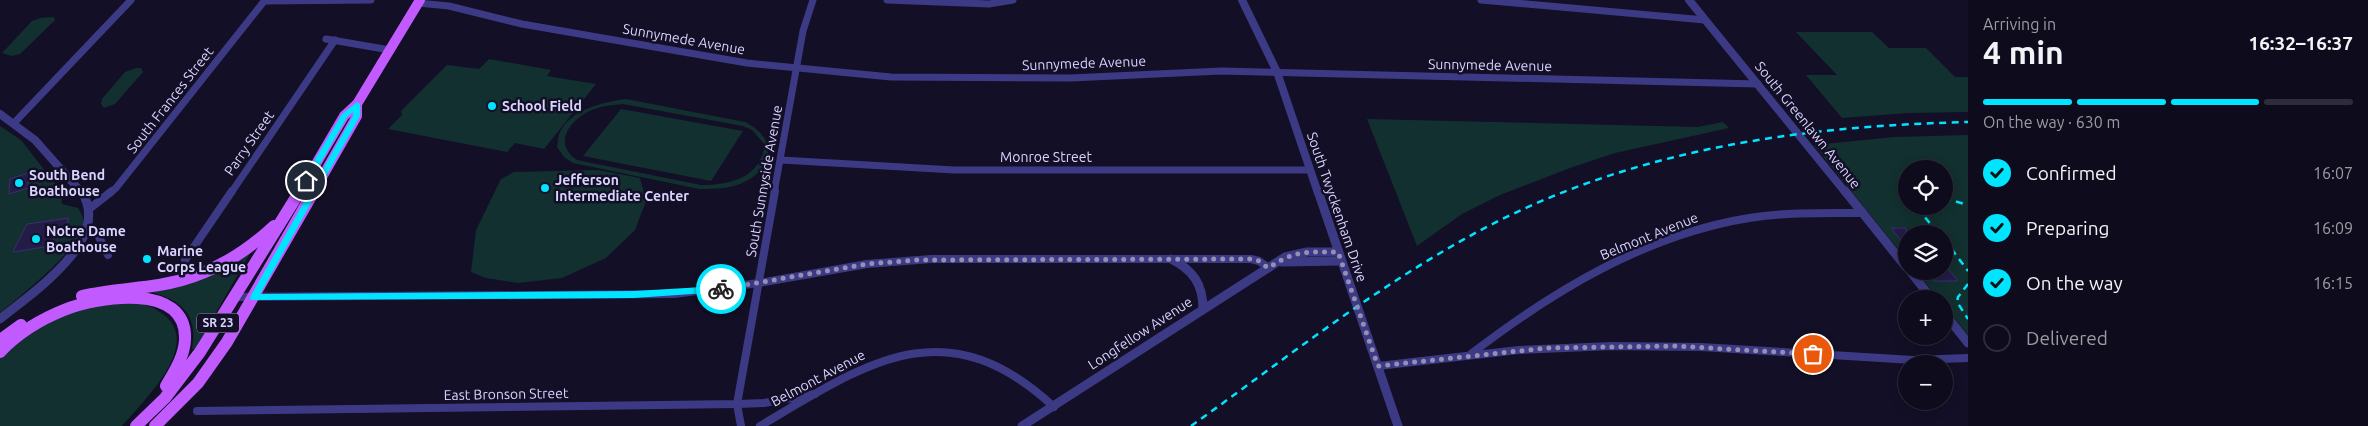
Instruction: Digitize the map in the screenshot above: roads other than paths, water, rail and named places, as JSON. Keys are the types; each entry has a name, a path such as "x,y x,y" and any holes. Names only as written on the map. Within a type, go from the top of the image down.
{"main road":[{"name":"SR 23","path":"138,424 165,398 186,372 286,215 344,116 357,104 419,1"},
{"name":"SR 23","path":"155,426 198,383 227,342 357,116 357,104"},
{"path":"0,340 42,312 77,298 108,289 172,283 204,274 246,251 286,215"},
{"path":"0,352 36,324 89,302 123,297 142,298 167,306 178,314 184,325 185,347 175,374 138,424"},
{"path":"166,426 198,383"}],"street":[{"path":"14,123 131,0"},
{"path":"265,0 371,0"},
{"name":"South Frances Street","path":"89,209 116,188 265,0"},
{"name":"South Sunnyside Avenue","path":"741,426 737,404 804,30 813,0"},
{"path":"887,0 989,4 1013,0"},
{"name":"South Twyckenham Drive","path":"1242,0 1277,72 1398,426"},
{"path":"1481,0 1705,20"},
{"name":"South Greenlawn Avenue","path":"1689,0 1898,257"},
{"name":"Sunnymede Avenue","path":"419,1 449,6 522,24 797,69 939,78 1072,78 1187,71 1758,84"},
{"path":"326,39 390,50"},
{"name":"Parry Street","path":"185,260 335,40"},
{"path":"0,114 14,123 59,165 84,198 89,209 87,227 73,253 0,319"},
{"name":"Monroe Street","path":"781,160 954,170 1310,170"},
{"name":"Belmont Avenue","path":"1469,356 1506,326 1569,287 1620,261 1678,237 1723,223 1766,215 1862,213"},
{"path":"87,227 97,233 108,255"},
{"name":"Longfellow Avenue","path":"1022,426 1271,266 1288,261 1339,256"},
{"path":"234,298 674,294 759,284 867,264 922,259 1251,259 1271,266"},
{"path":"1172,259 1182,264 1195,275 1202,290 1204,309"},
{"path":"1917,280 1925,290"},
{"path":"1953,324 1968,343"},
{"path":"1378,366 1547,348 1650,346 1914,360 1968,358"},
{"name":"Belmont Avenue","path":"760,426 863,368 887,359 936,352 974,357 1000,366 1031,384 1054,407"},
{"name":"East Bronson Street","path":"197,411 737,404 764,403 815,394"}],"railway":[{"path":"1191,426 1332,324 1404,275 1479,231 1536,203 1595,180 1655,162 1716,148 1778,137 1841,129 1968,122"},
{"path":"1953,201 1968,205"},
{"path":"1923,215 1931,225"},
{"path":"1953,251 1968,271"},
{"path":"1968,284 1958,297 1957,302 1968,319"}],"place":[{"name":"School Field","path":"492,106"},
{"name":"South Bend Boathouse","path":"19,183"},
{"name":"Jefferson Intermediate Center","path":"545,188"},
{"name":"Notre Dame Boathouse","path":"36,239"},
{"name":"Marine Corps League","path":"147,259"}]}
